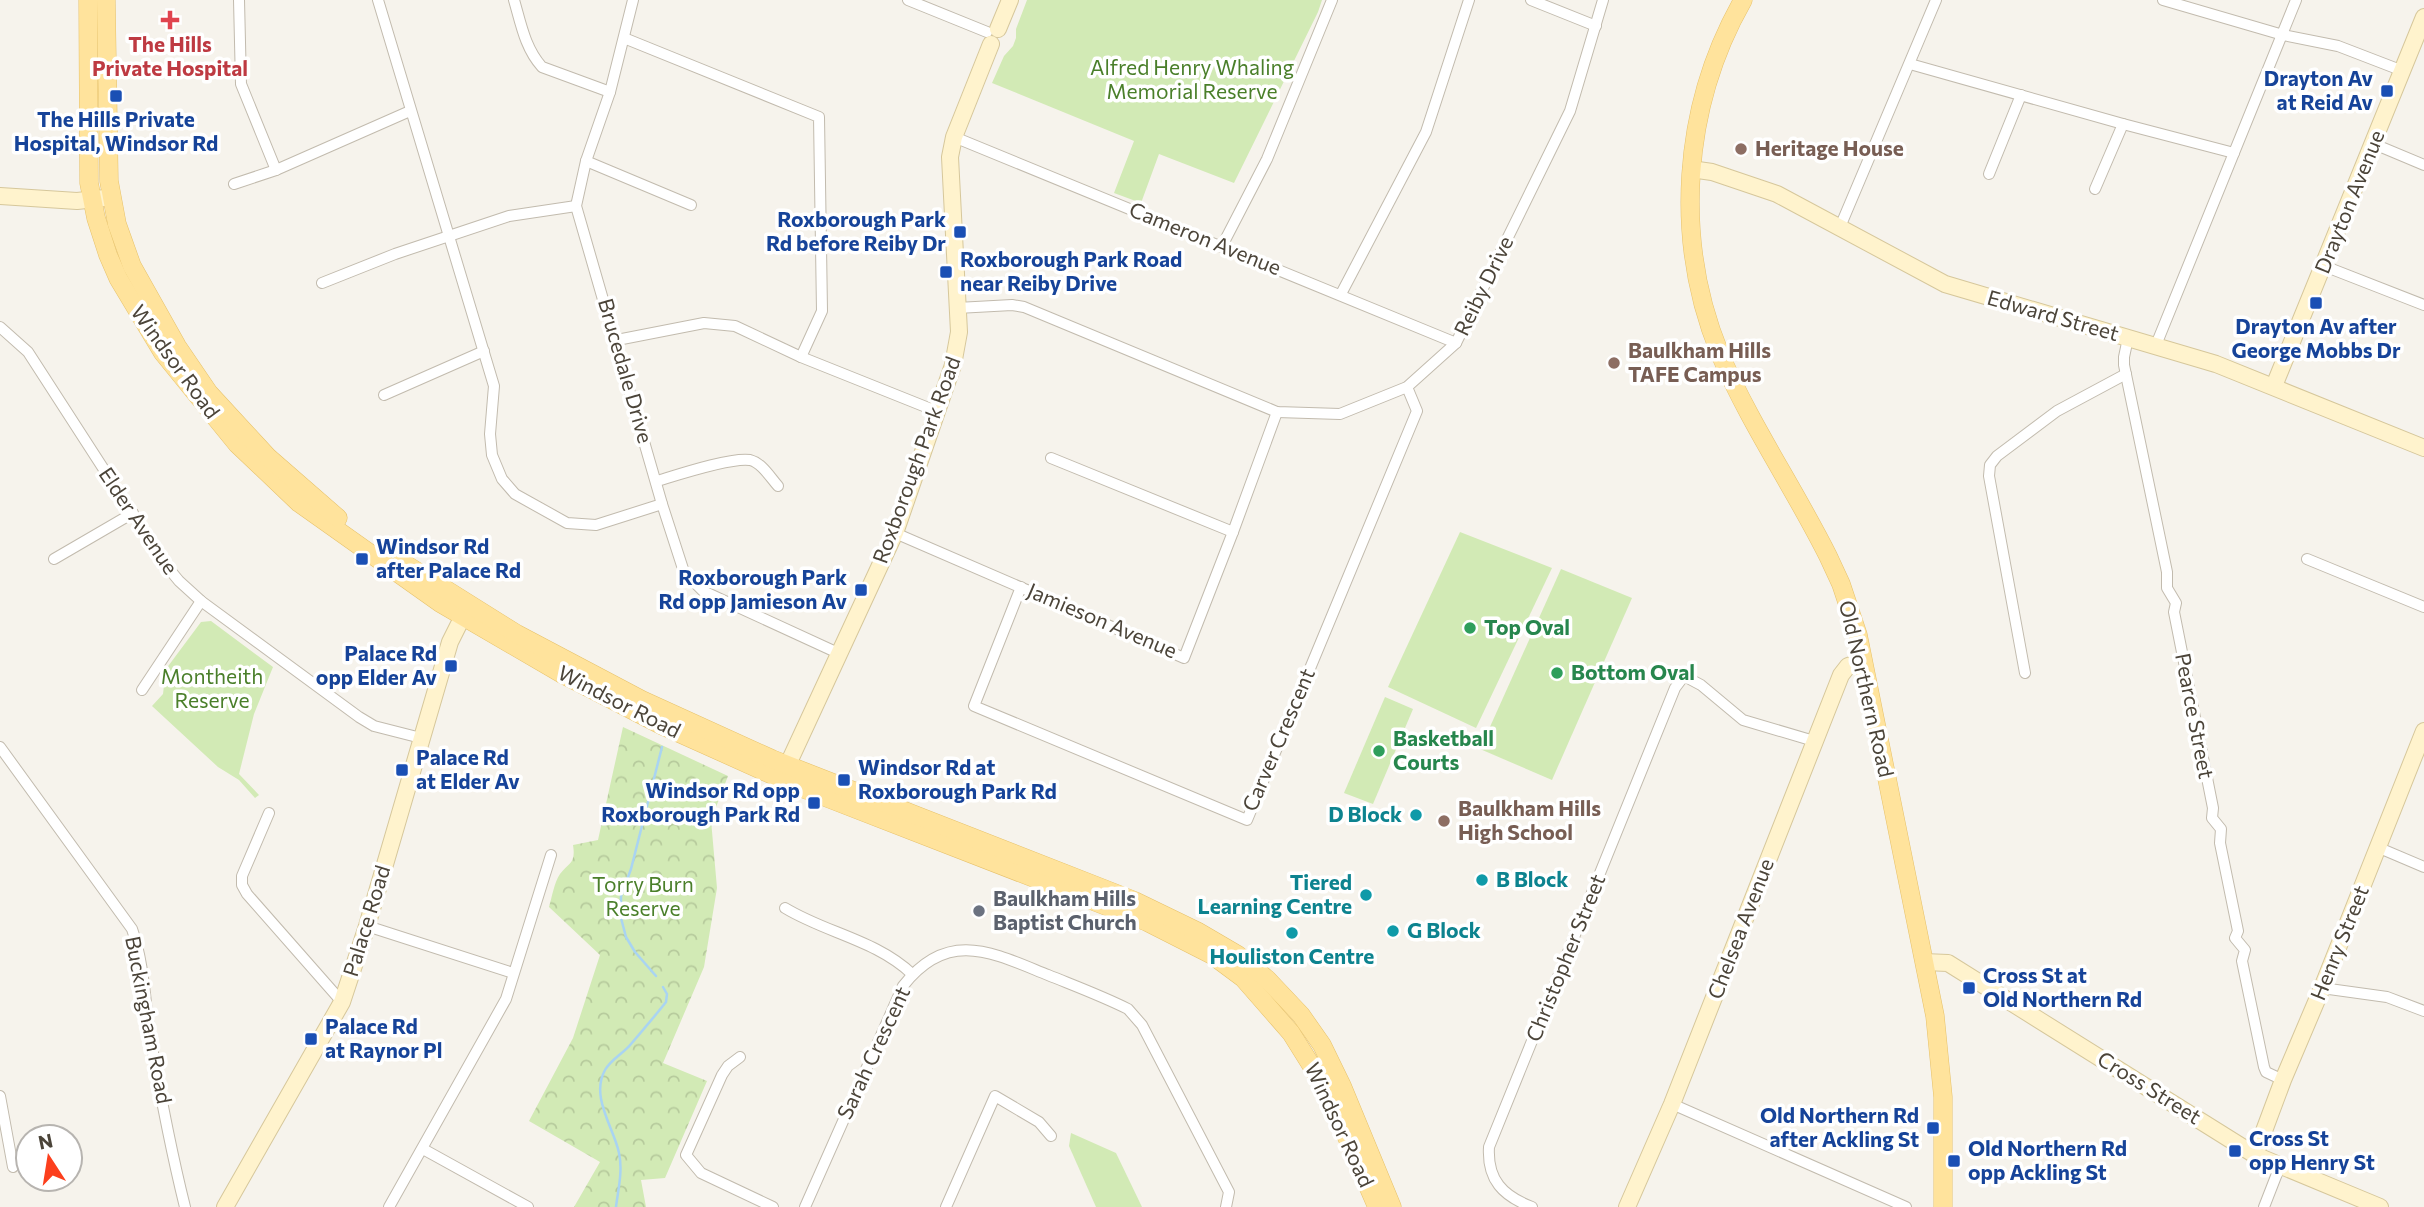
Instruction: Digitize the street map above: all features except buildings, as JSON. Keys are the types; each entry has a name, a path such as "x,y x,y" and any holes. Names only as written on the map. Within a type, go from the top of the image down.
{"main road":[{"name":"Windsor Road","path":"88,0 88,155 92,199 108,255 138,314 163,353 237,444 299,503 440,603 604,697 726,756 785,772 1135,901 1197,930 1238,955 1267,979 1301,1015 1322,1045 1392,1207"},
{"name":"Windsor Road","path":"106,0 107,135 111,197 117,224 132,265 148,299 209,393 244,433 292,480 352,528 517,634 642,700 785,772 1147,922 1212,955 1243,978 1291,1033 1326,1089 1377,1207"},
{"name":"Old Northern Road","path":"1743,0 1720,46 1697,123 1690,199 1693,250 1706,312 1719,351 1739,394 1828,556 1851,611 1924,962 1941,1057 1943,1207"}],"street":[{"path":"239,0 241,84 276,170"},
{"path":"378,0 494,386 490,434 492,455 502,479 515,494 567,523 596,525 662,504"},
{"path":"514,0 525,42 542,67 610,92"},
{"name":"Brucedale Drive","path":"633,0 610,92 586,161 576,206 617,340 662,504 684,572 694,585 727,603 838,653"},
{"path":"908,0 992,35"},
{"name":"Roxborough Park Road","path":"785,772 895,533 956,356 959,332 950,168 954,137 992,35 1010,0"},
{"path":"1222,246 1267,159 1332,0"},
{"path":"1341,294 1426,132 1469,0"},
{"path":"1531,0 1596,26"},
{"name":"Reiby Drive","path":"957,308 1012,305 1029,309 1276,412 1340,414 1407,387 1456,343 1570,111 1603,0"},
{"path":"1840,227 1936,0"},
{"path":"2163,0 2283,35 2338,46 2403,71"},
{"path":"2156,345 2296,0"},
{"name":"Drayton Avenue","path":"2274,386 2424,17"},
{"path":"624,38 819,117 822,311 801,357"},
{"path":"1910,64 2234,153"},
{"path":"1989,174 2021,95"},
{"path":"234,184 276,170 411,111"},
{"path":"2095,189 2123,124"},
{"name":"Cameron Avenue","path":"954,137 1456,343"},
{"path":"2374,144 2424,164"},
{"path":"586,161 691,205"},
{"name":"Edward Street","path":"1691,169 1712,172 1777,194 1945,284 2216,364 2424,448"},
{"path":"0,196 78,201 111,197"},
{"path":"322,283 448,235 509,216 576,206"},
{"path":"2324,266 2424,305"},
{"path":"617,340 704,323 735,326 801,357 936,411"},
{"name":"Elder Avenue","path":"0,327 28,352 172,572 201,601 359,717 374,726 421,738"},
{"name":"Pearce Street","path":"2128,338 2124,357 2126,374 2167,588 2176,603 2174,612 2213,808 2212,818 2221,829 2220,843 2238,931 2235,938 2245,950 2242,961 2264,1067 2266,1072 2283,1080"},
{"path":"384,395 484,351"},
{"path":"2025,673 1989,476 1990,466 1997,456 2057,411 2126,374"},
{"name":"Carver Crescent","path":"1021,587 974,706 1247,820 1417,411 1407,387"},
{"name":"Jamieson Avenue","path":"895,533 1184,658 1276,412"},
{"path":"1051,458 1233,532"},
{"path":"657,481 730,462 750,460 764,468 778,486"},
{"path":"54,559 133,513"},
{"path":"2307,559 2424,607"},
{"path":"142,690 201,601"},
{"name":"Palace Road","path":"225,1207 342,1002 367,926 450,642 463,616"},
{"name":"Chelsea Avenue","path":"1627,1207 1672,1104 1841,675 1848,666 1863,661"},
{"name":"Christopher Street","path":"1532,1207 1507,1196 1497,1183 1490,1171 1489,1147 1675,688 1684,676 1701,685 1743,720 1814,741"},
{"name":"Henry Street","path":"2255,1155 2424,731"},
{"name":"Buckingham Road","path":"0,747 132,929 185,1207"},
{"path":"268,813 242,876 242,885 342,1002"},
{"path":"2378,847 2424,867"},
{"path":"389,1207 506,999 551,855"},
{"path":"785,908 805,920 883,951 912,974"},
{"path":"367,926 513,973"},
{"name":"Sarah Crescent","path":"805,1207 903,986 912,974 927,962 968,949 983,950 1128,1009 1142,1025 1229,1192 1226,1207"},
{"name":"Cross Street","path":"1924,962 1948,962 2255,1155 2380,1207"},
{"path":"2322,988 2387,997 2424,1011"},
{"path":"740,1056 722,1075 686,1156 701,1173 773,1207"},
{"path":"0,1096 13,1167"},
{"path":"946,1207 995,1096 1038,1122 1051,1136"},
{"path":"1672,1104 1906,1207"},
{"path":"423,1149 528,1207"},
{"path":"2264,1207 2280,1166"}],"green space":[{"name":"Alfred Henry Whaling Memorial Reserve","path":"1027,0 1322,0 1234,183 1159,154 1141,203 1114,193 1134,141 992,83 1004,56 1013,46"},
{"name":"Top Oval","path":"1460,532 1552,568 1476,728 1388,687"},
{"name":"Bottom Oval","path":"1561,569 1632,598 1552,780 1480,749"},
{"name":"Montheith Reserve","path":"211,621 273,667 254,714 239,774 259,795 255,798 239,780 218,767 152,706 163,694 166,669 201,622"},
{"name":"Basketball Courts","path":"1385,697 1413,709 1373,804 1344,793"},
{"name":"Torry Burn Reserve","path":"623,727 728,776 711,820 717,888 704,967 663,1063 707,1081 665,1178 641,1180 646,1207 574,1207 600,1162 529,1121 573,1038 600,955 549,907 560,874 573,859 573,845 598,840"},
{"path":"1071,1133 1116,1153 1142,1207 1096,1207 1069,1146"}],"waterway":[{"path":"656,976 626,937 621,918 621,896 631,869 662,747"},
{"path":"616,1207 620,1160 604,1112 601,1080 608,1066 666,1002 667,994 663,987"}],"place":[{"name":"The Hills Private Hospital","path":"170,20"},
{"name":"Drayton Av at Reid Av","path":"2387,91"},
{"name":"The Hills Private Hospital, Windsor Rd","path":"116,96"},
{"name":"Heritage House","path":"1741,149"},
{"name":"Roxborough Park Rd before Reiby Dr","path":"960,232"},
{"name":"Roxborough Park Road near Reiby Drive","path":"946,272"},
{"name":"Drayton Av after George Mobbs Dr","path":"2316,303"},
{"name":"Baulkham Hills TAFE Campus","path":"1614,363"},
{"name":"Windsor Rd after Palace Rd","path":"362,559"},
{"name":"Roxborough Park Rd opp Jamieson Av","path":"861,590"},
{"name":"Top Oval","path":"1470,628"},
{"name":"Palace Rd opp Elder Av","path":"451,666"},
{"name":"Bottom Oval","path":"1557,673"},
{"name":"Basketball Courts","path":"1379,751"},
{"name":"Palace Rd at Elder Av","path":"402,770"},
{"name":"Windsor Rd at Roxborough Park Rd","path":"844,780"},
{"name":"Windsor Rd opp Roxborough Park Rd","path":"814,803"},
{"name":"D Block","path":"1416,815"},
{"name":"Baulkham Hills High School","path":"1444,821"},
{"name":"B Block","path":"1482,880"},
{"name":"Tiered Learning Centre","path":"1366,895"},
{"name":"Baulkham Hills Baptist Church","path":"979,911"},
{"name":"G Block","path":"1393,931"},
{"name":"Houliston Centre","path":"1292,933"},
{"name":"Cross St at Old Northern Rd","path":"1969,988"},
{"name":"Palace Rd at Raynor Pl","path":"311,1039"},
{"name":"Old Northern Rd after Ackling St","path":"1933,1128"},
{"name":"Cross St opp Henry St","path":"2235,1151"},
{"name":"Old Northern Rd opp Ackling St","path":"1954,1161"}]}
